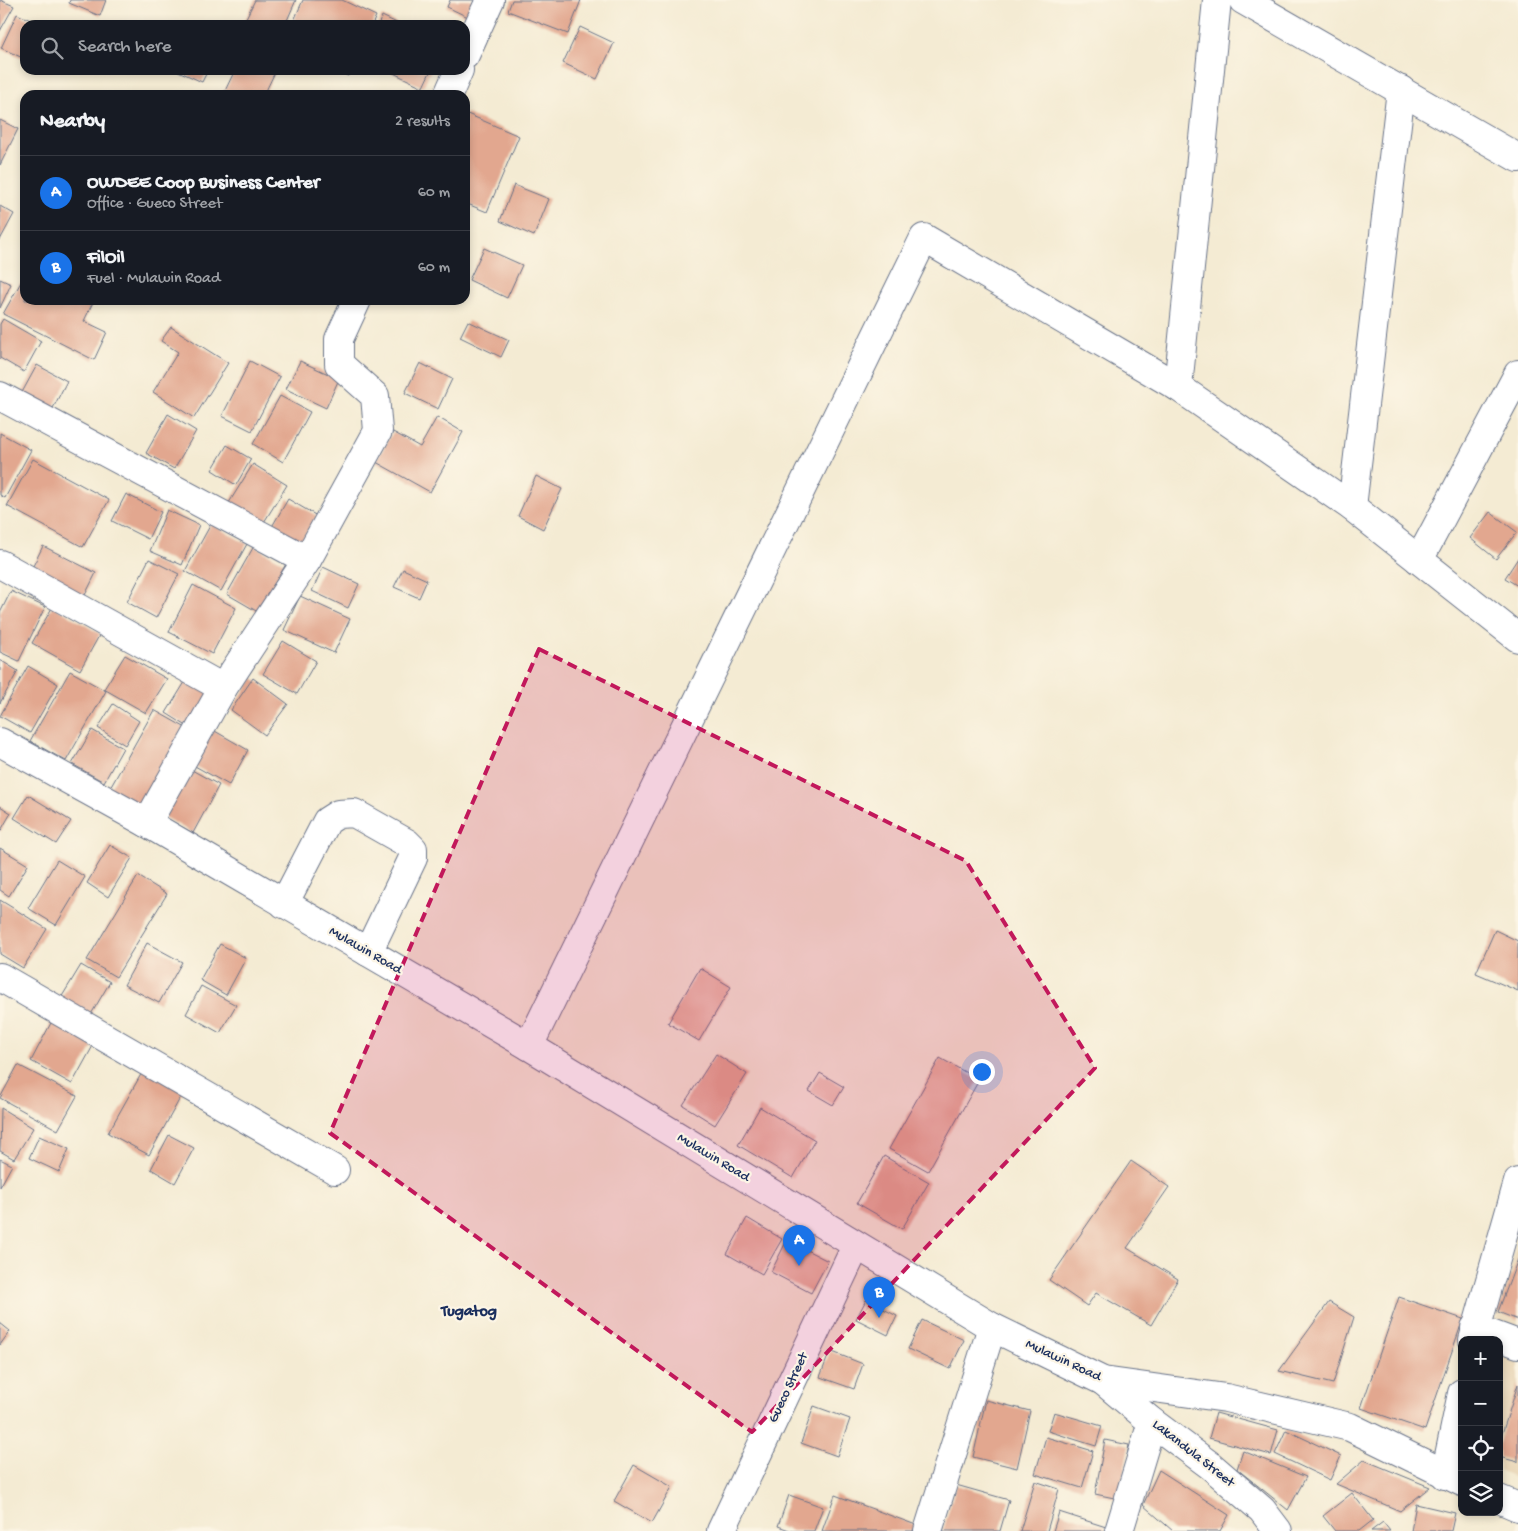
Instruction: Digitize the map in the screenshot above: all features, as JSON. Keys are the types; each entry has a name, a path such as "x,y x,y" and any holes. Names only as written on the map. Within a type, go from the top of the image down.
{"street":[{"path":"470,45 490,0"},
{"path":"1178,386 1217,0"},
{"path":"1243,0 1518,158"},
{"path":"450,90 457,75"},
{"path":"1352,507 1401,90"},
{"path":"529,1046 924,238 1178,386 1352,507 1518,638"},
{"path":"147,823 223,688 306,560 378,431 375,396 339,364 340,339 355,305"},
{"path":"1419,560 1518,374"},
{"path":"0,396 306,560"},
{"path":"0,564 223,688"},
{"name":"Mulawin Road","path":"0,742 147,823 529,1046 992,1327 1103,1381 1226,1398 1350,1427 1453,1478"},
{"path":"284,904 327,821 338,814 354,813 407,843 413,849 413,858 368,952"},
{"path":"0,977 336,1170"},
{"path":"1518,1182 1474,1334 1518,1344"},
{"name":"Gueco Street","path":"721,1531 856,1246"},
{"path":"928,1531 992,1327"},
{"name":"Lakandula Street","path":"1103,1381 1152,1422 1211,1466 1262,1510 1278,1531"},
{"path":"1119,1531 1152,1422"},
{"path":"1453,1478 1459,1426"},
{"path":"1503,1501 1518,1507"}],"highlighted area":[{"path":"539,649 966,861 1095,1068 752,1432 330,1133"}],"shaded area":[{"path":"1518,1242 1518,1479 1503,1472 1503,1336 1491,1336"}],"building":[{"path":"0,0 14,6 0,31"},
{"path":"70,0 106,0 100,16 69,3"},
{"path":"255,0 296,0 287,20 245,20"},
{"path":"303,0 342,0 376,16 374,20 294,20"},
{"path":"450,0 477,0 468,17 447,7"},
{"path":"512,0 581,0 568,34 508,11"},
{"path":"17,14 31,20 20,20 20,57 1,48"},
{"path":"382,16 390,20 380,20"},
{"path":"580,27 614,43 597,79 563,63"},
{"path":"187,75 206,75 202,82"},
{"path":"233,75 274,75 266,90 225,90"},
{"path":"398,75 429,75 423,87"},
{"path":"470,115 519,136 487,212 470,205"},
{"path":"0,120 18,129 0,165"},
{"path":"514,185 549,199 534,236 500,221"},
{"path":"0,206 14,214 0,240"},
{"path":"484,248 522,265 507,298 470,280"},
{"path":"0,279 11,284 0,308"},
{"path":"20,284 20,305 92,305 84,321 107,332 94,360 3,314"},
{"path":"3,319 41,341 24,372 0,358 0,324"},
{"path":"468,321 509,340 501,357 460,337"},
{"path":"171,327 228,363 194,418 153,392 178,352 161,341"},
{"path":"250,361 280,377 252,431 222,416"},
{"path":"300,361 339,379 326,408 286,389"},
{"path":"420,363 452,379 438,409 405,393"},
{"path":"37,365 67,381 50,414 19,398"},
{"path":"280,396 310,412 283,462 253,444"},
{"path":"168,414 196,431 174,469 146,453"},
{"path":"437,417 463,432 430,492 376,462 393,432 420,447"},
{"path":"0,433 31,450 5,498 0,495"},
{"path":"227,445 251,459 236,485 212,470"},
{"path":"33,459 109,500 83,547 7,506"},
{"path":"253,464 287,485 261,527 227,506"},
{"path":"536,476 562,489 543,529 518,516"},
{"path":"126,494 161,512 148,539 112,521"},
{"path":"288,499 317,516 298,547 270,530"},
{"path":"167,510 199,525 182,565 150,551"},
{"path":"1490,512 1517,532 1496,559 1470,538"},
{"path":"211,524 247,544 221,591 185,571"},
{"path":"43,546 96,573 81,603 28,576"},
{"path":"254,546 286,564 258,612 227,594"},
{"path":"1518,558 1518,586 1505,578"},
{"path":"149,559 179,574 156,618 127,602"},
{"path":"323,567 359,584 348,608 312,591"},
{"path":"403,569 427,580 419,598 394,587"},
{"path":"193,585 236,608 212,654 169,632"},
{"path":"11,591 45,607 19,661 0,652 0,613"},
{"path":"300,596 350,619 334,653 284,630"},
{"path":"53,606 100,634 80,670 32,643"},
{"path":"283,641 316,661 297,694 263,674"},
{"path":"125,655 167,679 146,713 104,689"},
{"path":"0,660 18,671 0,703"},
{"path":"28,666 58,684 30,733 0,716"},
{"path":"70,671 106,691 66,761 30,741"},
{"path":"190,674 217,691 193,730 166,713"},
{"path":"253,678 288,704 265,735 231,710"},
{"path":"113,704 139,721 125,745 98,728"},
{"path":"154,710 186,728 141,807 109,790"},
{"path":"92,730 123,748 104,782 72,764"},
{"path":"213,730 248,750 229,785 193,765"},
{"path":"190,769 219,785 193,833 164,817"},
{"path":"28,795 71,821 56,844 14,818"},
{"path":"0,806 11,813 0,832"},
{"path":"110,845 132,858 108,897 87,883"},
{"path":"0,848 28,865 9,896 0,890"},
{"path":"57,860 85,877 56,925 28,908"},
{"path":"138,876 167,894 116,977 87,960"},
{"path":"0,900 47,929 23,968 0,954"},
{"path":"1495,930 1518,941 1518,991 1476,973"},
{"path":"147,943 182,962 159,1003 124,985"},
{"path":"220,944 246,958 226,995 200,980"},
{"path":"81,965 110,982 90,1016 61,998"},
{"path":"700,968 731,987 699,1041 668,1023"},
{"path":"201,986 236,1005 220,1033 186,1014"},
{"path":"52,1021 94,1044 72,1084 31,1061"},
{"path":"716,1054 747,1074 715,1125 683,1105"},
{"path":"940,1058 979,1080 928,1171 889,1149"},
{"path":"18,1065 77,1096 58,1130 0,1098"},
{"path":"144,1069 184,1091 149,1155 108,1133"},
{"path":"820,1073 844,1087 833,1105 809,1091"},
{"path":"760,1107 815,1140 793,1178 738,1145"},
{"path":"1,1108 33,1128 14,1159 0,1151"},
{"path":"169,1135 194,1148 175,1183 151,1169"},
{"path":"39,1136 69,1149 59,1172 29,1158"},
{"path":"884,1156 929,1182 902,1229 857,1203"},
{"path":"0,1159 12,1165 0,1187"},
{"path":"1131,1161 1169,1187 1127,1248 1178,1279 1151,1325 1096,1293 1087,1306 1049,1280"},
{"path":"747,1218 782,1239 762,1274 727,1254"},
{"path":"787,1240 828,1261 811,1293 771,1272"},
{"path":"1518,1259 1518,1320 1498,1312"},
{"path":"1399,1297 1463,1319 1425,1430 1361,1408"},
{"path":"866,1300 897,1316 888,1335 856,1319"},
{"path":"1329,1302 1354,1317 1333,1384 1279,1371"},
{"path":"922,1320 964,1340 950,1369 908,1349"},
{"path":"0,1323 10,1331 0,1345"},
{"path":"830,1351 863,1364 854,1389 820,1377"},
{"path":"1518,1384 1518,1462 1503,1458 1503,1431"},
{"path":"986,1400 1030,1411 1017,1468 973,1457"},
{"path":"814,1406 850,1419 837,1456 801,1443"},
{"path":"1054,1412 1102,1426 1096,1446 1048,1431"},
{"path":"1216,1413 1278,1430 1271,1455 1209,1438"},
{"path":"1286,1430 1341,1456 1330,1480 1275,1454"},
{"path":"1046,1437 1093,1451 1082,1488 1035,1474"},
{"path":"1105,1440 1129,1445 1119,1499 1095,1494"},
{"path":"1243,1451 1306,1477 1288,1510 1237,1469"},
{"path":"1364,1460 1430,1487 1400,1511 1336,1484"},
{"path":"634,1465 672,1487 652,1523 614,1501"},
{"path":"1159,1470 1229,1515 1220,1531 1173,1531 1143,1505"},
{"path":"1035,1481 1059,1489 1047,1531 1020,1531"},
{"path":"956,1485 1009,1500 1000,1531 943,1531"},
{"path":"1352,1493 1373,1520 1359,1531 1335,1531 1323,1516"},
{"path":"789,1495 823,1507 814,1531 792,1531 778,1526"},
{"path":"835,1495 916,1525 913,1531 822,1531"},
{"path":"1416,1504 1455,1513 1451,1531 1411,1531"},
{"path":"1059,1512 1106,1527 1105,1531 1053,1531"},
{"path":"1383,1522 1390,1531 1371,1531"}],"place":[{"name":"OWDEE Coop Business Center","path":"799,1266"},
{"name":"FilOil","path":"879,1318"}],"district":[{"name":"Tugatog","path":"469,1312"}]}
